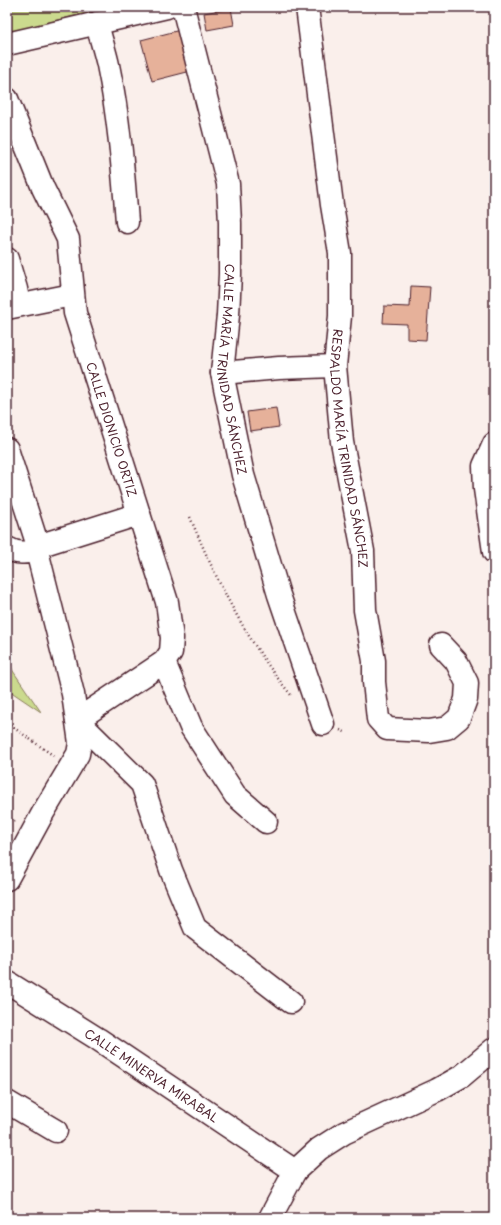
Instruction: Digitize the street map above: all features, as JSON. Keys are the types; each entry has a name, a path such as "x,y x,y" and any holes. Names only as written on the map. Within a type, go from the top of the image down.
{"street":[{"path":"7,44 167,7"},
{"name":"CALLE MARÍA TRINIDAD SÁNCHEZ","path":"183,7 228,184 230,274 228,315 222,373 243,475 279,595 323,724"},
{"name":"RESPALDO MARÍA TRINIDAD SÁNCHEZ","path":"307,7 332,205 340,253 340,316 335,366 342,442 363,551 365,610 374,661 374,682 378,719 387,729 429,732 447,728 459,718 466,699 467,683 456,661 441,645"},
{"path":"97,24 108,64 117,118 123,164 127,222"},
{"name":"CALLE DIONICIO ORTIZ","path":"7,99 43,188 68,239 72,295 75,314 167,602 172,638 171,652 164,662"},
{"path":"7,259 16,289 13,306 72,295"},
{"path":"222,373 279,368 335,366"},
{"path":"494,444 484,466 485,489 494,552"},
{"path":"7,449 37,548 73,694 80,743 78,754 40,818 7,879"},
{"path":"7,548 13,552 23,553 139,514"},
{"path":"77,720 164,662 191,727 203,746 235,795 266,822"},
{"path":"77,720 142,784 171,870 195,928 291,1002"},
{"name":"CALLE MINERVA MIRABAL","path":"7,982 98,1039 295,1171"},
{"path":"270,1218 295,1171 319,1149 344,1133 437,1090 462,1076 494,1049"},
{"path":"7,1102 56,1131"}],"path":[{"path":"190,518 210,565 233,611 272,671 292,696"},
{"path":"7,723 70,767"},
{"path":"323,724 347,733"}],"green space":[{"path":"7,7 109,7 7,33"},
{"path":"7,657 13,671 41,712 7,689"}],"building":[{"path":"231,8 234,25 207,30 204,13"},
{"path":"184,29 195,70 152,81 141,40"},
{"path":"411,286 430,287 426,340 407,339 407,324 383,323 384,306 410,307"},
{"path":"276,408 279,427 250,431 247,412"}]}
